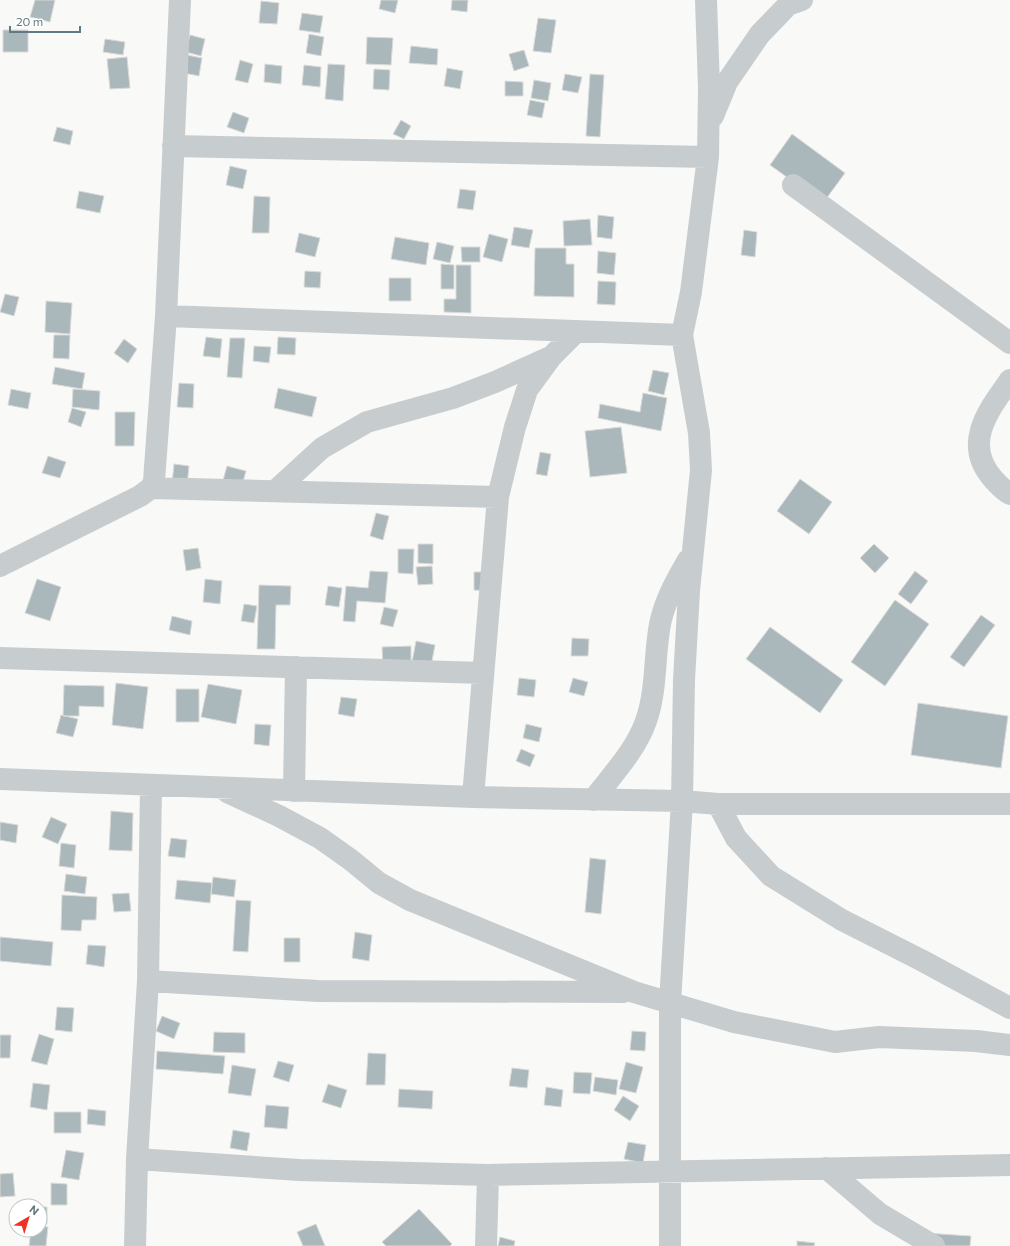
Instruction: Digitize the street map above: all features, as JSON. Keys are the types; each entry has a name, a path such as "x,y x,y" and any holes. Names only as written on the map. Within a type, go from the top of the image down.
{"street":[{"path":"152,488 154,481 166,316 172,146 180,0"},
{"path":"670,1246 670,1003 682,801 684,680 693,552 701,470 699,433 682,335 691,292 708,157 709,88 706,0"},
{"path":"708,129 727,82 760,34 788,6 802,0"},
{"path":"172,146 708,157"},
{"path":"793,184 1010,343"},
{"path":"166,316 682,335"},
{"path":"473,797 498,496 526,390 551,357 577,331"},
{"path":"275,491 322,448 367,422 453,398 495,382 551,357"},
{"path":"1010,380 994,402 980,432 978,451 984,469 1004,491 1010,494"},
{"path":"0,566 140,496 152,488 498,496"},
{"path":"593,800 638,741 646,721 652,699 660,625 664,607 672,588 693,552"},
{"path":"0,658 484,673"},
{"path":"294,791 296,667"},
{"path":"0,779 294,791 473,797 682,801 718,804 1010,804"},
{"path":"135,1246 137,1158 148,981 151,786"},
{"path":"217,788 279,816 320,838 351,860 379,883 410,900 634,992 734,1022 835,1042 879,1037 1010,1045"},
{"path":"718,804 736,838 772,876 842,920 922,960 1010,1008"},
{"path":"148,981 318,991 634,992"},
{"path":"137,1158 299,1170 488,1175 1010,1165"},
{"path":"826,1168 880,1214 934,1246"},
{"path":"486,1246 488,1175"}],"building":[{"path":"35,0 55,0 50,22 30,17"},
{"path":"381,0 398,0 395,13 379,9"},
{"path":"452,0 468,0 467,12 451,10"},
{"path":"261,1 279,3 277,24 259,23"},
{"path":"302,13 323,16 320,33 299,30"},
{"path":"538,18 556,20 551,53 533,51"},
{"path":"3,30 28,30 28,52 3,52"},
{"path":"309,34 324,37 321,56 306,53"},
{"path":"190,35 205,39 201,56 186,52"},
{"path":"367,37 393,38 391,65 366,64"},
{"path":"105,39 125,42 123,55 103,52"},
{"path":"411,46 438,49 437,65 409,63"},
{"path":"524,50 529,66 514,71 509,54"},
{"path":"187,55 202,58 199,76 184,73"},
{"path":"127,57 130,88 110,89 107,59"},
{"path":"240,60 253,64 248,83 235,80"},
{"path":"265,64 282,66 281,84 264,82"},
{"path":"328,64 345,65 343,101 325,99"},
{"path":"304,65 321,67 320,87 302,85"},
{"path":"447,68 463,71 460,89 444,86"},
{"path":"374,69 390,70 389,90 373,89"},
{"path":"565,74 582,77 578,93 562,90"},
{"path":"590,74 604,75 600,137 586,136"},
{"path":"534,80 551,83 548,101 531,98"},
{"path":"505,81 523,82 523,96 505,96"},
{"path":"530,100 545,103 542,118 527,115"},
{"path":"233,112 249,118 244,133 227,127"},
{"path":"401,120 411,126 404,139 393,134"},
{"path":"57,127 73,131 70,145 53,141"},
{"path":"792,134 845,173 823,203 770,165"},
{"path":"230,166 247,170 243,189 226,185"},
{"path":"460,189 476,191 473,210 457,208"},
{"path":"79,191 104,196 100,213 76,208"},
{"path":"254,196 270,197 269,233 252,233"},
{"path":"598,215 614,217 612,239 597,237"},
{"path":"590,219 592,245 564,246 563,221"},
{"path":"514,227 533,230 529,248 511,245"},
{"path":"744,230 757,232 755,257 741,255"},
{"path":"299,233 320,238 315,257 295,252"},
{"path":"489,234 508,239 502,262 483,257"},
{"path":"395,237 429,243 426,265 391,259"},
{"path":"437,242 454,246 450,263 433,259"},
{"path":"461,247 480,247 480,262 462,262"},
{"path":"535,248 566,248 566,264 574,264 574,297 534,296"},
{"path":"598,251 616,253 614,275 597,273"},
{"path":"441,264 454,265 454,289 441,289"},
{"path":"456,265 471,265 471,313 444,312 444,299 456,299"},
{"path":"305,271 321,272 320,288 304,287"},
{"path":"389,278 411,278 411,301 389,301"},
{"path":"598,281 616,282 615,305 597,304"},
{"path":"5,294 19,297 14,316 0,312"},
{"path":"46,301 72,303 70,334 45,332"},
{"path":"54,335 70,335 69,359 53,358"},
{"path":"206,337 222,339 220,358 203,356"},
{"path":"278,337 296,338 295,355 277,354"},
{"path":"230,338 245,338 242,378 227,377"},
{"path":"124,339 137,349 128,363 114,353"},
{"path":"254,346 271,347 269,363 253,361"},
{"path":"55,367 85,373 82,389 52,384"},
{"path":"653,370 669,373 664,395 648,391"},
{"path":"179,383 194,384 193,408 177,407"},
{"path":"278,388 317,397 312,417 274,408"},
{"path":"11,389 31,393 28,409 8,405"},
{"path":"73,389 100,391 99,410 72,407"},
{"path":"643,393 667,398 661,431 598,418 600,404 640,412"},
{"path":"72,408 86,412 81,427 68,422"},
{"path":"115,412 135,412 134,446 115,446"},
{"path":"621,427 627,473 590,477 585,431"},
{"path":"540,452 551,454 547,476 536,474"},
{"path":"48,456 66,462 60,478 42,473"},
{"path":"174,464 189,466 187,486 172,484"},
{"path":"227,466 246,471 241,489 222,484"},
{"path":"800,479 832,502 809,534 777,511"},
{"path":"376,513 389,516 383,540 370,536"},
{"path":"418,544 433,544 433,564 418,563"},
{"path":"874,544 889,558 875,573 860,558"},
{"path":"198,548 201,568 186,571 183,550"},
{"path":"398,549 414,549 413,574 398,573"},
{"path":"432,566 433,584 418,585 416,567"},
{"path":"370,571 388,572 385,603 357,601 355,622 343,621 346,586 368,588"},
{"path":"915,571 928,581 911,604 898,594"},
{"path":"474,572 491,572 490,591 474,590"},
{"path":"37,579 61,587 50,621 25,613"},
{"path":"205,579 222,581 220,604 203,602"},
{"path":"259,585 291,586 290,605 276,605 275,649 257,649"},
{"path":"328,586 342,588 339,607 325,605"},
{"path":"895,600 929,624 885,686 851,662"},
{"path":"244,604 257,606 254,623 241,621"},
{"path":"384,607 398,610 393,627 380,624"},
{"path":"981,615 995,625 964,667 950,657"},
{"path":"172,616 192,621 190,635 169,630"},
{"path":"770,627 843,680 820,713 746,659"},
{"path":"572,638 589,639 588,656 571,656"},
{"path":"416,641 435,645 431,666 412,662"},
{"path":"411,646 411,666 383,667 382,647"},
{"path":"519,678 536,680 534,697 517,695"},
{"path":"573,678 588,682 584,696 569,692"},
{"path":"116,683 148,687 143,729 112,725"},
{"path":"208,684 242,690 236,724 201,717"},
{"path":"64,685 104,686 104,707 79,706 79,716 63,716"},
{"path":"176,689 199,689 199,722 176,722"},
{"path":"341,697 357,699 354,717 338,714"},
{"path":"918,703 1008,716 1001,768 911,755"},
{"path":"61,715 78,719 73,737 56,733"},
{"path":"255,724 271,725 269,746 254,744"},
{"path":"526,724 542,728 539,742 523,738"},
{"path":"521,749 535,755 530,767 516,761"},
{"path":"111,811 133,813 132,851 109,850"},
{"path":"51,817 67,824 58,844 42,837"},
{"path":"0,822 18,825 16,843 0,840"},
{"path":"171,838 187,840 185,858 168,856"},
{"path":"61,843 76,845 74,868 59,866"},
{"path":"590,858 606,860 601,914 585,912"},
{"path":"66,874 87,877 85,894 64,891"},
{"path":"213,877 236,880 234,897 211,894"},
{"path":"177,880 212,883 210,903 175,899"},
{"path":"129,893 131,911 114,912 112,894"},
{"path":"62,895 97,897 96,920 82,920 81,931 61,930"},
{"path":"236,900 251,901 248,952 233,951"},
{"path":"355,932 372,935 369,961 352,958"},
{"path":"0,937 53,942 51,966 0,961"},
{"path":"284,938 300,938 300,962 284,962"},
{"path":"88,945 106,946 104,967 86,964"},
{"path":"57,1007 74,1008 72,1032 55,1030"},
{"path":"162,1016 180,1023 174,1039 156,1031"},
{"path":"632,1031 646,1032 645,1051 630,1050"},
{"path":"214,1032 245,1033 245,1053 213,1052"},
{"path":"39,1034 54,1039 47,1065 31,1061"},
{"path":"0,1035 11,1035 10,1058 0,1058"},
{"path":"157,1051 225,1056 223,1074 156,1069"},
{"path":"368,1053 386,1054 385,1085 366,1085"},
{"path":"278,1061 294,1065 289,1082 273,1077"},
{"path":"626,1062 643,1067 636,1093 619,1089"},
{"path":"232,1065 256,1069 251,1096 228,1093"},
{"path":"512,1068 529,1070 527,1088 509,1086"},
{"path":"574,1072 592,1073 590,1094 573,1093"},
{"path":"595,1077 618,1080 616,1095 593,1091"},
{"path":"33,1083 50,1085 47,1110 30,1107"},
{"path":"328,1084 347,1090 341,1108 322,1102"},
{"path":"546,1087 563,1090 561,1107 544,1105"},
{"path":"399,1089 433,1091 432,1109 398,1107"},
{"path":"623,1096 639,1106 630,1121 614,1110"},
{"path":"266,1105 289,1107 287,1129 264,1127"},
{"path":"88,1109 106,1111 105,1126 87,1124"},
{"path":"54,1112 81,1112 81,1133 54,1133"},
{"path":"233,1130 250,1133 247,1151 230,1148"},
{"path":"628,1142 646,1145 643,1163 624,1159"},
{"path":"66,1150 84,1153 79,1180 61,1177"},
{"path":"13,1173 15,1196 0,1197 0,1174"},
{"path":"51,1183 67,1184 67,1205 51,1205"},
{"path":"419,1209 452,1244 450,1246 386,1246 382,1242"},
{"path":"316,1224 325,1246 303,1246 297,1232"},
{"path":"925,1233 971,1236 970,1246 924,1246"},
{"path":"500,1237 515,1241 514,1246 498,1246"},
{"path":"30,1238 47,1238 46,1246 29,1246"},
{"path":"797,1241 815,1243 814,1246 797,1246"}]}
